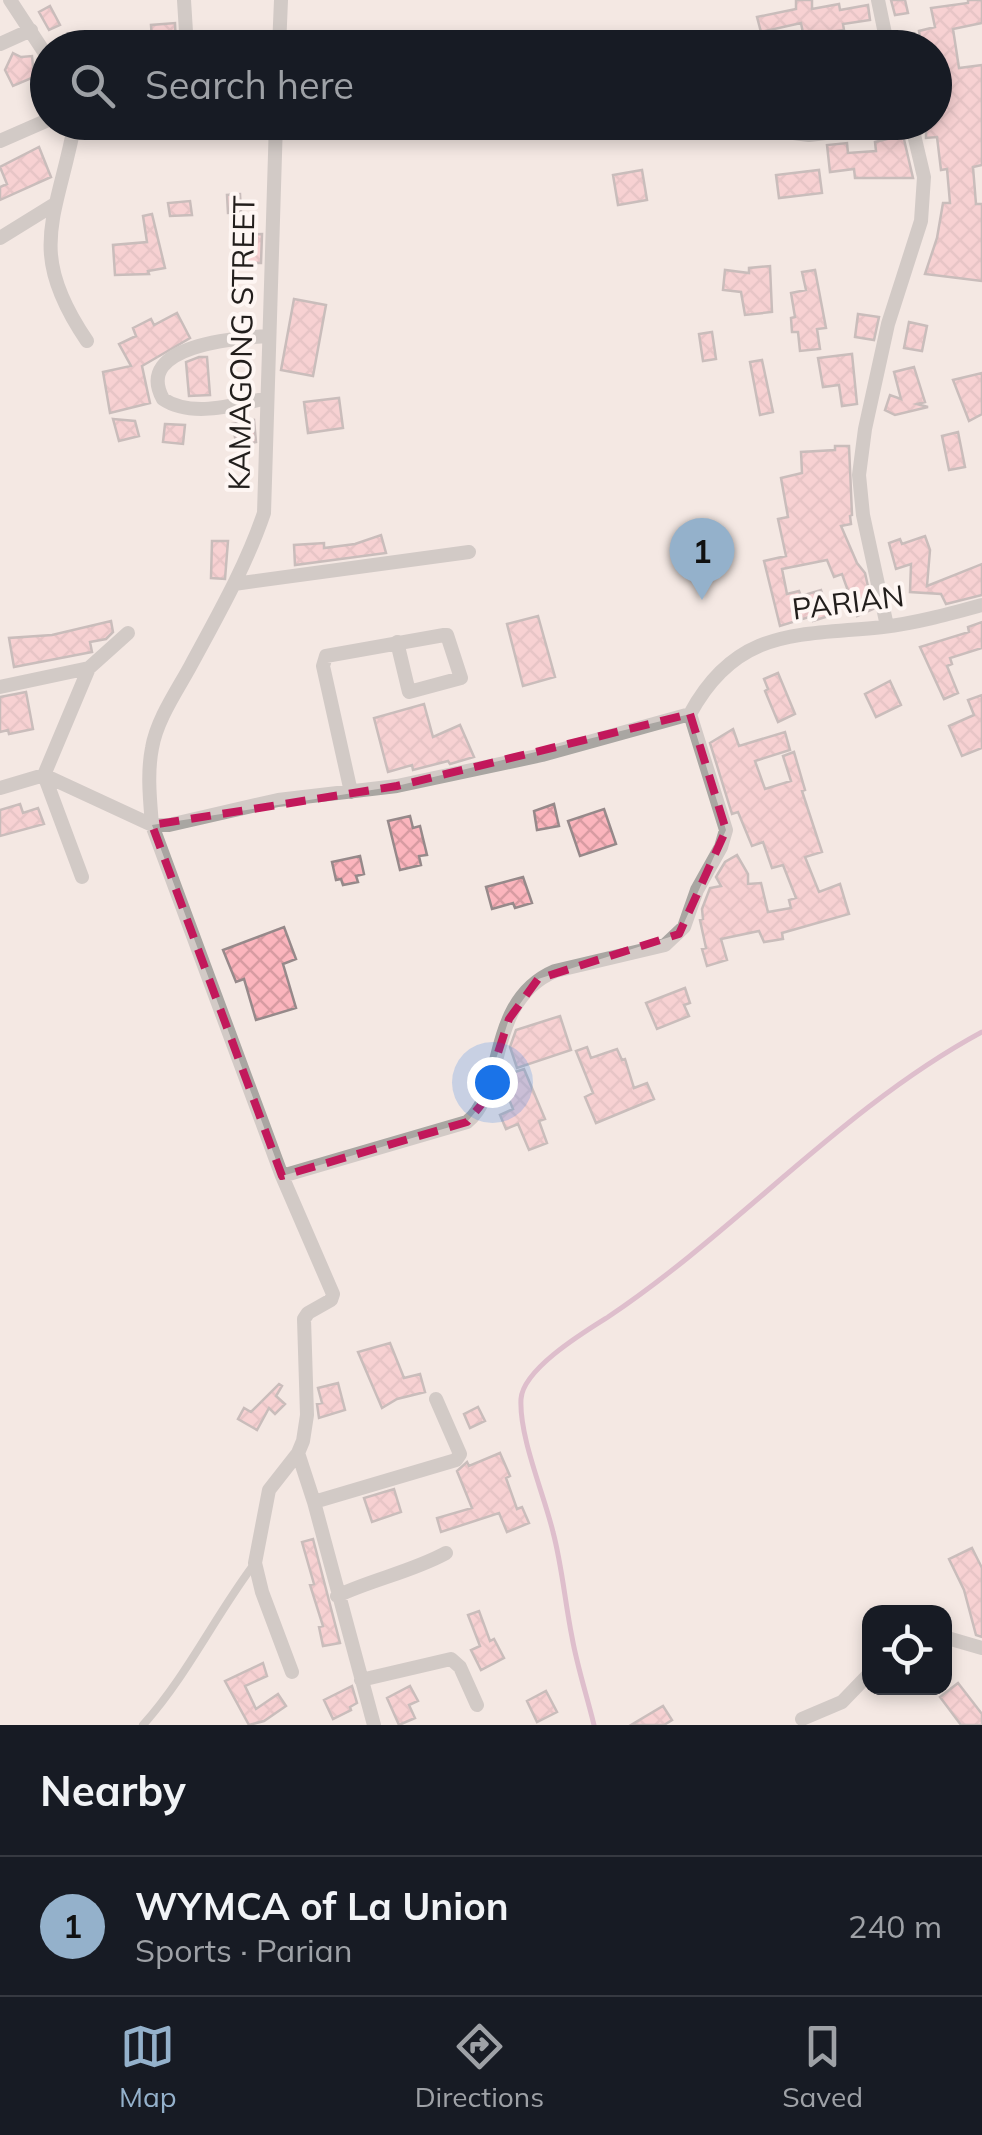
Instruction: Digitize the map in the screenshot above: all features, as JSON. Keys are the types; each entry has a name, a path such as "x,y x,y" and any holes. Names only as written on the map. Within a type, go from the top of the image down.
{"street":[{"path":"0,44 30,30 10,0"},
{"path":"184,0 186,30"},
{"path":"280,30 281,0"},
{"path":"878,0 884,30"},
{"path":"0,141 30,128"},
{"path":"70,140 54,204 49,244 52,271 67,312 87,342"},
{"name":"KAMAGONG STREET","path":"275,140 264,512 234,584 159,724 149,775 152,825 282,1176 334,1294 332,1300 304,1319 307,1415 298,1454"},
{"path":"887,626 863,514 860,475 865,429 888,324 921,220 924,177 915,140"},
{"path":"0,238 54,204"},
{"path":"267,398 190,408 163,398 157,380 165,364 188,349 216,340 268,336"},
{"path":"234,584 470,552"},
{"name":"PARIAN","path":"690,714 717,678 740,655 758,645 777,638 887,626 982,605"},
{"path":"82,878 44,775 89,668 128,633"},
{"path":"350,792 326,656 397,642 449,636 461,678 409,692 397,642"},
{"path":"0,687 89,668"},
{"path":"0,788 44,775 152,825 169,826 312,794 398,786 542,755 690,714 726,830 680,934 665,945 566,968 538,979 508,1019 481,1105 466,1122 282,1176"},
{"path":"314,1502 456,1460 460,1454 458,1445 436,1399"},
{"path":"298,1454 374,1725"},
{"path":"292,1672 255,1563 269,1490 298,1454"},
{"path":"337,1596 380,1576 420,1567 446,1553"},
{"path":"952,1639 982,1648"},
{"path":"361,1680 451,1659 460,1668 477,1706"},
{"path":"802,1719 842,1702 862,1681"}],"lane":[{"path":"143,1725 169,1696 229,1597 255,1563"}],"highlighted area":[{"path":"690,714 726,830 679,934 538,979 509,1019 481,1105 467,1122 282,1176 152,825 397,786"}],"building":[{"path":"796,0 812,0 812,9 839,4 840,10 868,5 870,20 843,24 844,30 802,30 801,23 760,30 757,17 796,9"},
{"path":"891,0 905,0 908,13 895,15"},
{"path":"982,0 982,23 953,29 959,68 982,65 982,165 973,167 976,204 982,204 982,281 925,274 943,203 950,203 947,169 941,170 937,140 952,140 952,30 923,30 935,27 931,8"},
{"path":"50,6 60,25 49,30 39,12"},
{"path":"175,23 175,30 151,30 151,25"},
{"path":"13,53 30,56 30,79 13,86 5,70"},
{"path":"904,140 913,178 855,178 854,169 830,172 827,145 847,143 848,153 876,151 875,142"},
{"path":"39,147 51,177 0,200 0,187 7,184 0,167"},
{"path":"642,170 647,200 618,205 613,175"},
{"path":"819,170 822,193 779,198 776,175"},
{"path":"240,194 241,212 228,213 227,195"},
{"path":"190,201 192,215 170,216 168,203"},
{"path":"152,214 165,268 148,271 149,274 115,275 113,245 147,242 143,216"},
{"path":"262,234 261,263 238,263 237,235"},
{"path":"770,266 772,312 745,315 741,292 723,290 725,270 749,273 749,268"},
{"path":"815,270 826,328 817,329 820,349 800,351 798,332 792,332 791,318 795,317 791,293 806,290 802,272"},
{"path":"294,299 326,305 313,376 281,370"},
{"path":"177,313 190,338 142,366 150,403 110,413 103,372 131,366 119,344 136,336 133,328 151,319 154,325"},
{"path":"858,314 879,317 874,340 855,337"},
{"path":"909,322 927,326 922,351 904,348"},
{"path":"712,332 716,359 703,361 699,334"},
{"path":"852,354 857,404 842,406 839,385 823,387 818,358"},
{"path":"207,357 210,395 189,396 186,362"},
{"path":"762,360 773,412 760,415 750,362"},
{"path":"914,367 925,402 917,404 928,407 895,415 885,410 890,395 901,399 894,372"},
{"path":"982,373 982,414 969,421 953,380"},
{"path":"339,398 343,428 308,433 304,402"},
{"path":"113,419 135,421 139,436 119,441"},
{"path":"254,420 256,442 237,446 232,424"},
{"path":"165,424 185,425 183,444 163,442"},
{"path":"958,432 965,467 949,470 942,436"},
{"path":"835,446 849,446 852,515 851,524 841,526 865,573 873,609 857,616 842,574 834,577 827,560 782,569 787,594 799,591 801,596 821,590 829,616 813,621 812,616 780,626 764,561 786,556 778,519 788,517 781,478 802,473 801,452 835,450"},
{"path":"381,535 386,553 295,565 294,545 324,543 324,548"},
{"path":"925,536 930,550 927,586 982,564 982,595 946,604 941,594 910,592 911,564 896,569 889,543 900,539 902,544"},
{"path":"212,541 228,541 225,579 211,578"},
{"path":"538,616 555,677 523,686 507,624"},
{"path":"111,621 113,632 106,639 90,642 92,652 14,667 9,638 52,635"},
{"path":"982,622 982,648 950,658 952,664 947,666 958,693 944,699 920,647 969,632 968,627"},
{"path":"778,673 795,714 778,722 764,679"},
{"path":"890,681 901,705 876,717 865,694"},
{"path":"26,692 33,729 0,732 0,697"},
{"path":"982,695 982,748 962,756 949,726 974,715 968,700"},
{"path":"424,704 433,737 460,725 474,757 388,772 374,718"},
{"path":"733,729 739,746 785,732 790,750 755,761 765,789 791,781 783,756 794,752 822,852 805,857 819,892 840,884 849,914 782,933 783,939 764,942 759,931 721,939 727,960 707,966 700,920 710,888 721,886 716,877 725,862 737,855 748,874 748,884 761,883 768,912 791,908 789,900 796,898 783,865 772,868 763,842 752,846 738,812 732,814 710,743"},
{"path":"20,804 23,813 38,808 44,824 0,836 0,810"},
{"path":"554,804 559,826 537,830 534,811"},
{"path":"604,809 616,844 580,856 568,821"},
{"path":"410,816 413,828 420,826 427,855 419,856 421,865 400,870 388,821"},
{"path":"360,856 364,874 356,876 358,882 343,885 341,879 336,880 332,862"},
{"path":"523,877 532,903 492,909 486,887"},
{"path":"284,927 296,959 283,964 296,1008 256,1020 244,979 236,982 223,950"},
{"path":"685,988 690,1003 684,1005 689,1016 657,1029 646,1003"},
{"path":"560,1016 571,1050 517,1068 510,1047 516,1030"},
{"path":"587,1047 591,1058 617,1049 625,1059 634,1088 647,1083 654,1099 596,1123 585,1097 593,1093 576,1051"},
{"path":"524,1069 545,1119 539,1121 547,1143 529,1150 518,1124 506,1129 500,1115 513,1109 504,1087 499,1088 503,1076"},
{"path":"390,1343 404,1378 420,1374 425,1392 397,1399 382,1408 358,1352"},
{"path":"338,1383 345,1410 319,1418 317,1404 322,1403 318,1388"},
{"path":"279,1384 282,1386 276,1396 285,1404 275,1414 269,1408 257,1430 238,1419 244,1408 251,1412"},
{"path":"478,1407 485,1421 470,1428 464,1414"},
{"path":"500,1453 517,1509 522,1507 529,1523 507,1532 499,1513 441,1532 437,1518 472,1508 457,1471 467,1462 469,1466"},
{"path":"394,1489 401,1512 372,1522 364,1498"},
{"path":"313,1539 340,1643 323,1646 319,1627 323,1626 302,1542"},
{"path":"972,1548 982,1568 982,1637 976,1635 964,1590 949,1559"},
{"path":"479,1611 490,1641 494,1639 504,1658 481,1670 471,1650 480,1646 468,1615"},
{"path":"263,1663 267,1676 245,1686 256,1709 278,1694 286,1706 264,1721 249,1725 225,1681"},
{"path":"958,1683 982,1714 982,1725 961,1725 940,1697 952,1695 952,1688"},
{"path":"352,1686 357,1703 333,1719 324,1700"},
{"path":"410,1686 418,1701 409,1705 415,1718 399,1725 387,1698"},
{"path":"546,1691 557,1712 537,1722 527,1701"},
{"path":"663,1706 672,1720 664,1725 631,1725"}],"waterway":[{"path":"594,1725 574,1648 556,1545 524,1430 524,1387 556,1352 656,1283 883,1096 982,1032"}],"place":[{"name":"WYMCA of La Union","path":"702,600"}]}
